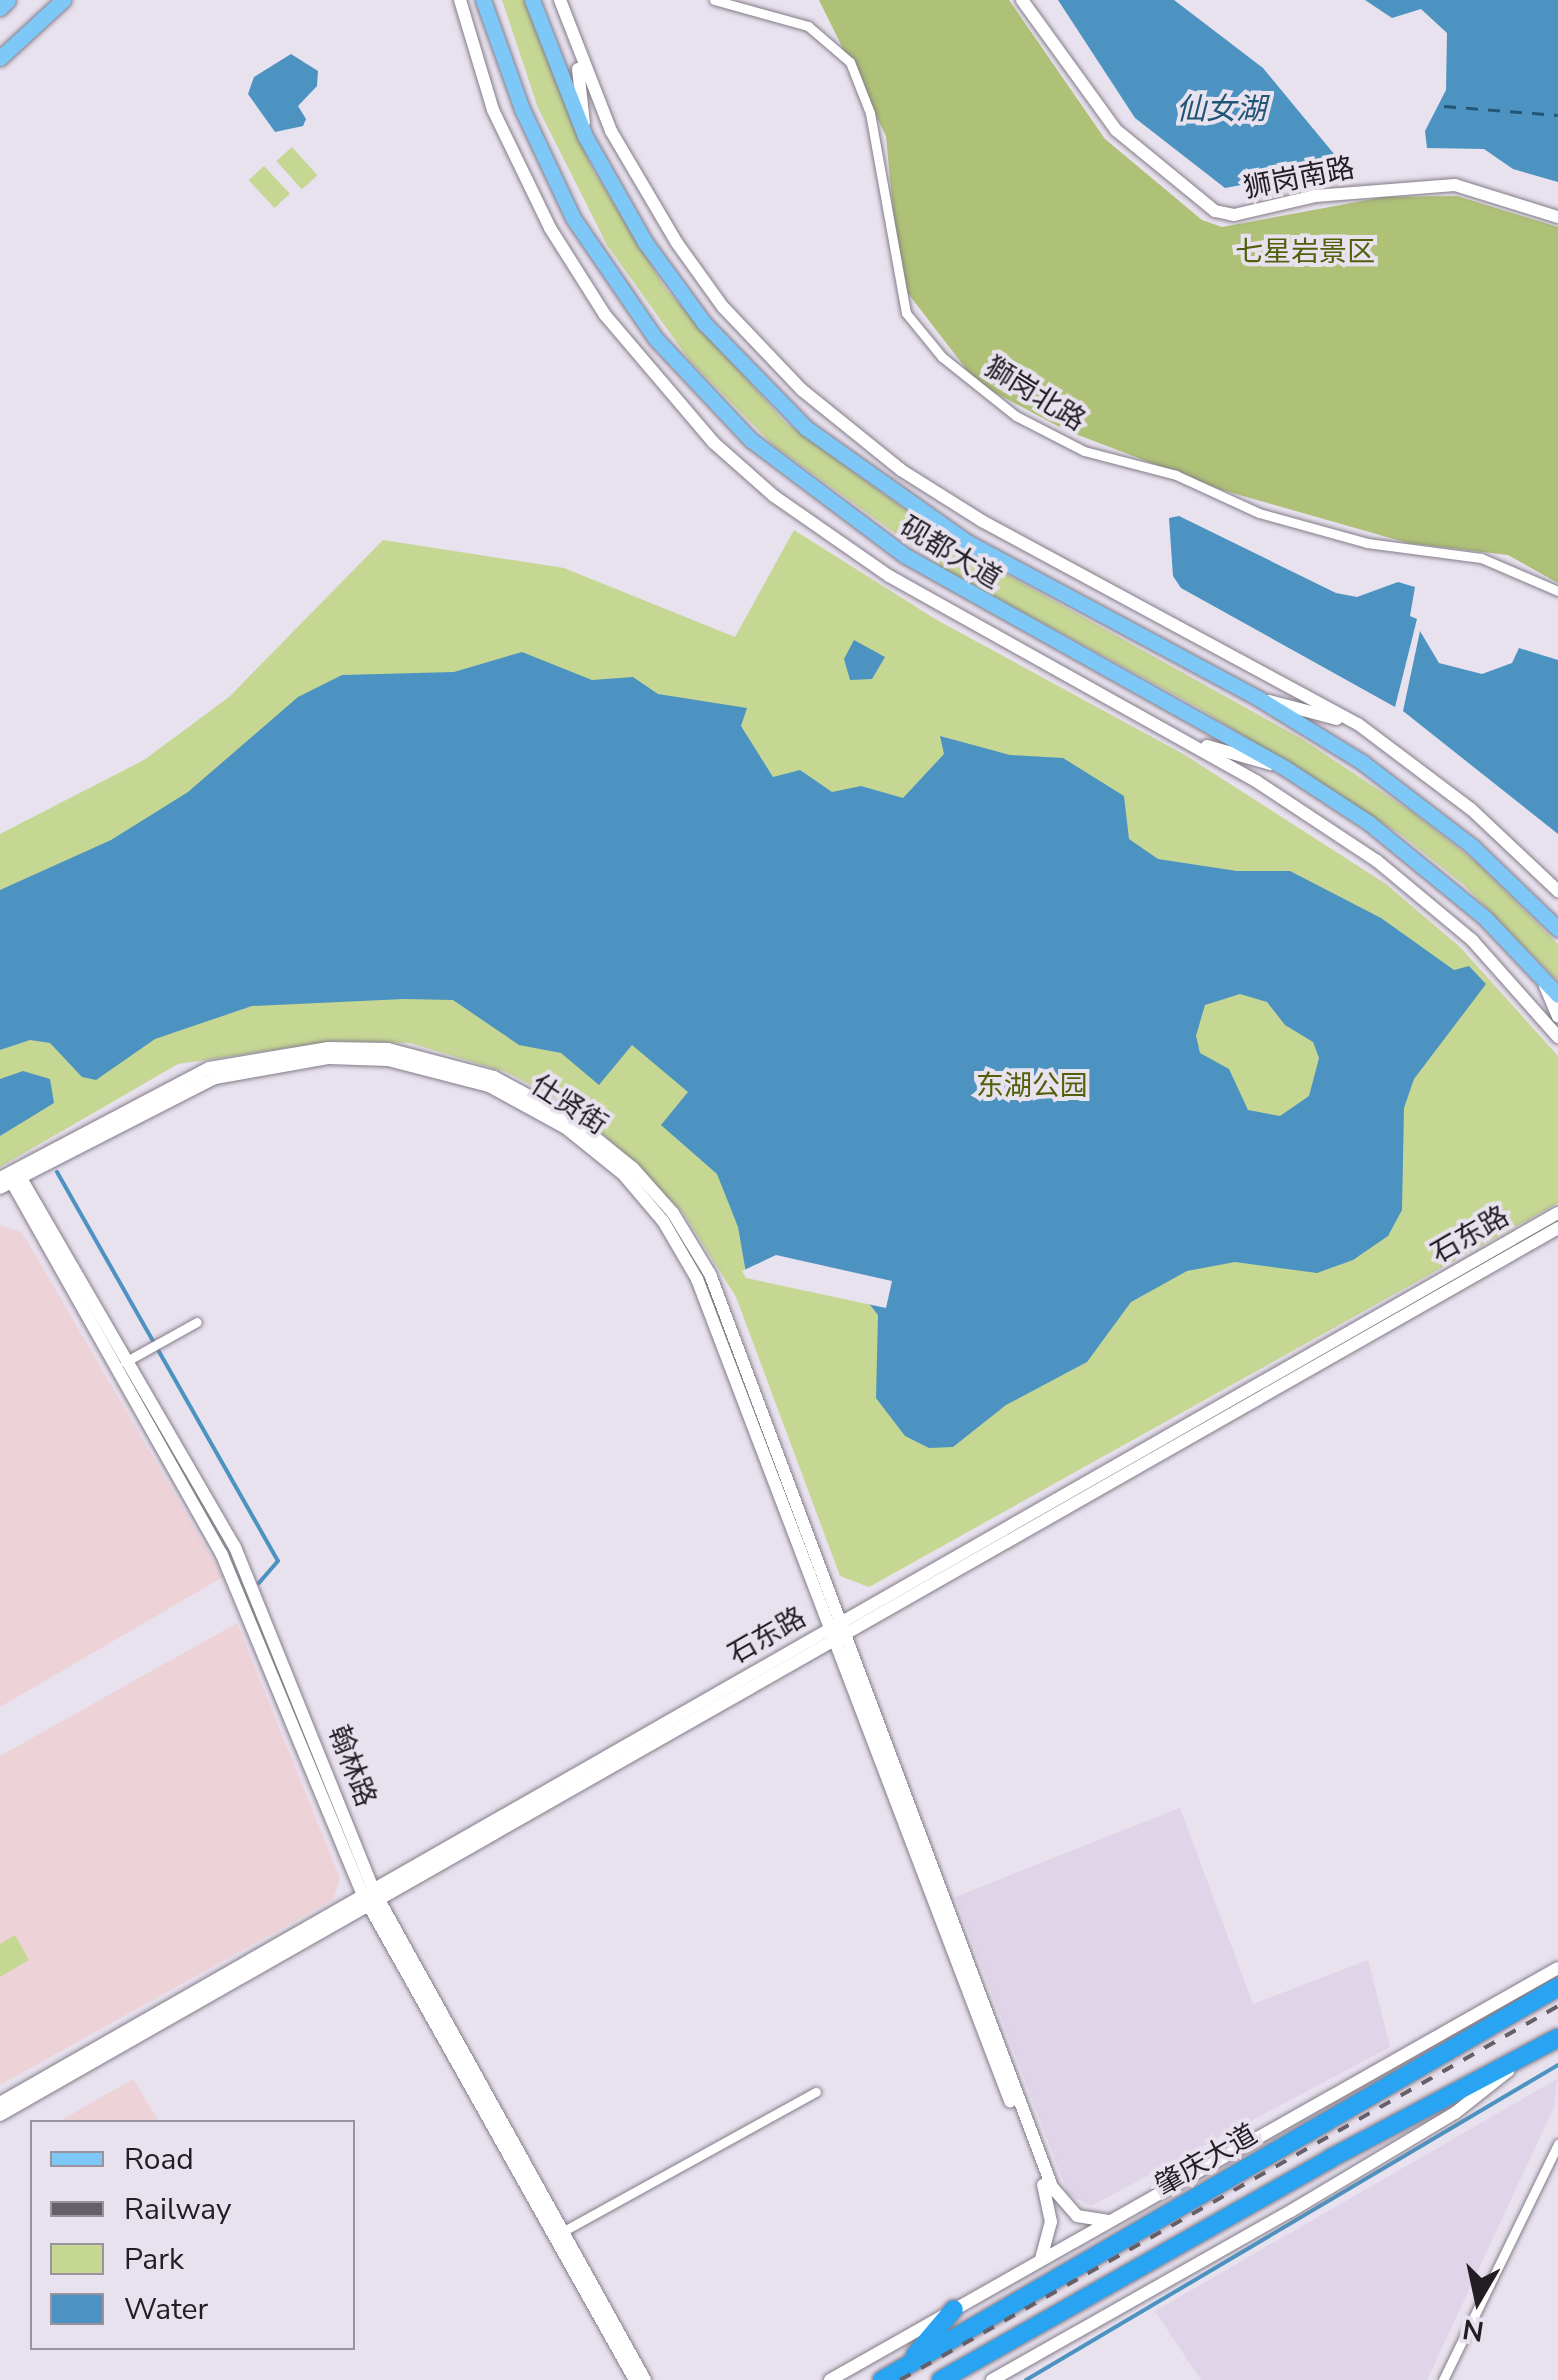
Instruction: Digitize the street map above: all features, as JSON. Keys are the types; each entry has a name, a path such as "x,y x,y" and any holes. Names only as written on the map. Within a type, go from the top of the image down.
{"highway":[{"name":"肇庆大道","path":"882,2380 1558,1986"},
{"path":"942,2380 1332,2158 1558,2038"},
{"path":"905,2367 954,2309"}],"main road":[{"path":"0,8 8,0"},
{"path":"0,58 63,0"},
{"name":"砚都大道","path":"482,0 522,109 572,218 626,299 716,407 788,471 904,556 1286,768 1424,864 1558,995"},
{"name":"砚都大道","path":"532,0 586,136 614,194 694,310 806,428 967,542 1258,698 1412,798 1558,930"}],"street":[{"path":"460,0 488,98 550,228 605,315 714,443 774,496 889,576 1186,740 1327,826 1429,901 1558,1037"},
{"path":"560,0 577,58 586,136"},
{"name":"獅岗北路","path":"714,0 808,26 850,62 870,113 906,313 942,357 1016,416 1084,451 1176,475 1259,513 1368,543 1480,558 1558,590"},
{"name":"狮岗南路","path":"1022,0 1116,130 1215,211 1234,215 1315,196 1455,185 1558,217"},
{"path":"577,58 633,170 700,276 749,336 831,415 902,470 1022,545 1358,724 1471,809 1558,891"},
{"path":"1258,698 1358,724"},
{"path":"1186,740 1286,768"},
{"path":"1540,975 1558,1016"},
{"path":"9,1178 170,1085 269,1054 388,1050 445,1060 548,1104 633,1168 673,1213 710,1274 1052,2188 1077,2216 1108,2221"},
{"name":"仕贤街","path":"9,1178 215,1078 272,1064 388,1060 489,1086 542,1113 624,1175 664,1221 696,1279 1046,2194 1052,2222 1040,2260"},
{"name":"翰林路","path":"9,1178 122,1363 222,1555 372,1898 645,2380"},
{"name":"石东路","path":"843,1629 1558,1213"},
{"name":"石东路","path":"0,2115 830,1636 1558,1228"},
{"path":"122,1363 197,1322"},
{"name":"石东路","path":"0,2102 372,1898"},
{"path":"830,2380 1558,1968"},
{"path":"992,2380 1438,2122 1529,2055"},
{"path":"559,2233 816,2092"},
{"path":"1443,2380 1558,2144"},
{"name":"翰林路","path":"559,2233 635,2380"}],"shaded area":[{"path":"0,1225 22,1232 223,1577 0,1707"},
{"path":"237,1623 340,1878 333,1900 0,2085 0,1756"},
{"path":"1180,1808 1253,2004 1368,1960 1390,2047 1091,2206 1068,2194 955,1897"},
{"path":"133,2079 158,2120 61,2120"},
{"path":"1557,2079 1554,2107 1427,2380 1201,2380 1155,2311"}],"green space":[{"path":"502,0 527,0 591,166 665,288 785,422 957,547 1302,739 1412,812 1477,863 1558,944 1558,981 1464,885 1400,834 1199,708 946,570 773,445 690,361 607,245 538,108"},
{"name":"七星岩景区","path":"819,0 1009,0 1105,139 1202,220 1222,227 1384,197 1457,196 1558,227 1558,583 1508,555 1408,543 1222,490 1065,430 977,383 900,283 886,136"},
{"path":"292,147 317,175 302,189 276,161"},
{"path":"264,166 290,194 275,208 249,180"},
{"name":"东湖公园","path":"794,530 937,620 1185,755 1386,884 1460,947 1558,1056 1558,1203 869,1587 840,1576 736,1297 682,1211 579,1110 506,1072 410,1043 333,1041 178,1064 0,1167 0,834 144,760 229,697 383,540 564,568 735,637"},
{"path":"15,1935 29,1960 0,1977 0,1944"}],"water":[{"name":"仙女湖","path":"1058,0 1174,0 1263,68 1344,166 1225,188 1135,118"},
{"path":"1365,0 1558,0 1558,182 1513,169 1484,149 1427,148 1425,131 1446,90 1447,33 1421,9 1392,18"},
{"path":"291,54 318,71 317,86 298,106 306,119 303,126 275,132 248,94 254,77"},
{"path":"1179,516 1336,593 1357,597 1398,582 1415,587 1410,616 1417,619 1395,707 1181,588 1173,576 1169,518"},
{"path":"1420,631 1439,663 1482,674 1512,663 1519,648 1558,660 1558,834 1403,711"},
{"path":"854,640 885,657 872,679 850,680 844,659"},
{"name":"东湖公园","path":"522,652 592,680 633,677 658,694 747,708 741,726 773,777 800,770 832,792 861,786 903,798 944,754 940,736 1010,755 1063,758 1124,796 1129,839 1158,859 1237,871 1290,871 1381,918 1454,970 1469,966 1486,984 1414,1079 1404,1108 1402,1210 1388,1236 1353,1260 1317,1273 1235,1262 1187,1271 1131,1302 1087,1362 1006,1405 953,1447 929,1448 905,1436 876,1398 878,1315 867,1301 746,1273 738,1227 717,1174 661,1125 688,1092 632,1045 599,1085 561,1053 519,1045 453,1000 404,999 252,1006 155,1039 96,1080 82,1077 50,1043 30,1040 0,1050 0,890 111,840 188,792 298,697 342,675 454,672","holes":["1240,994 1267,1002 1285,1025 1313,1042 1319,1058 1309,1096 1280,1116 1248,1110 1229,1069 1200,1053 1196,1036 1205,1005"]},
{"path":"23,1071 50,1079 54,1103 0,1136 0,1079"}],"pier":[{"path":"776,1255 892,1281 886,1308 746,1278 742,1271"}],"waterway":[{"path":"57,1172 278,1561 259,1583"},
{"path":"1026,2380 1558,2065"}],"ferry route":[{"path":"1444,106 1558,115"}],"railway":[{"path":"900,2380 1558,2006"}]}
